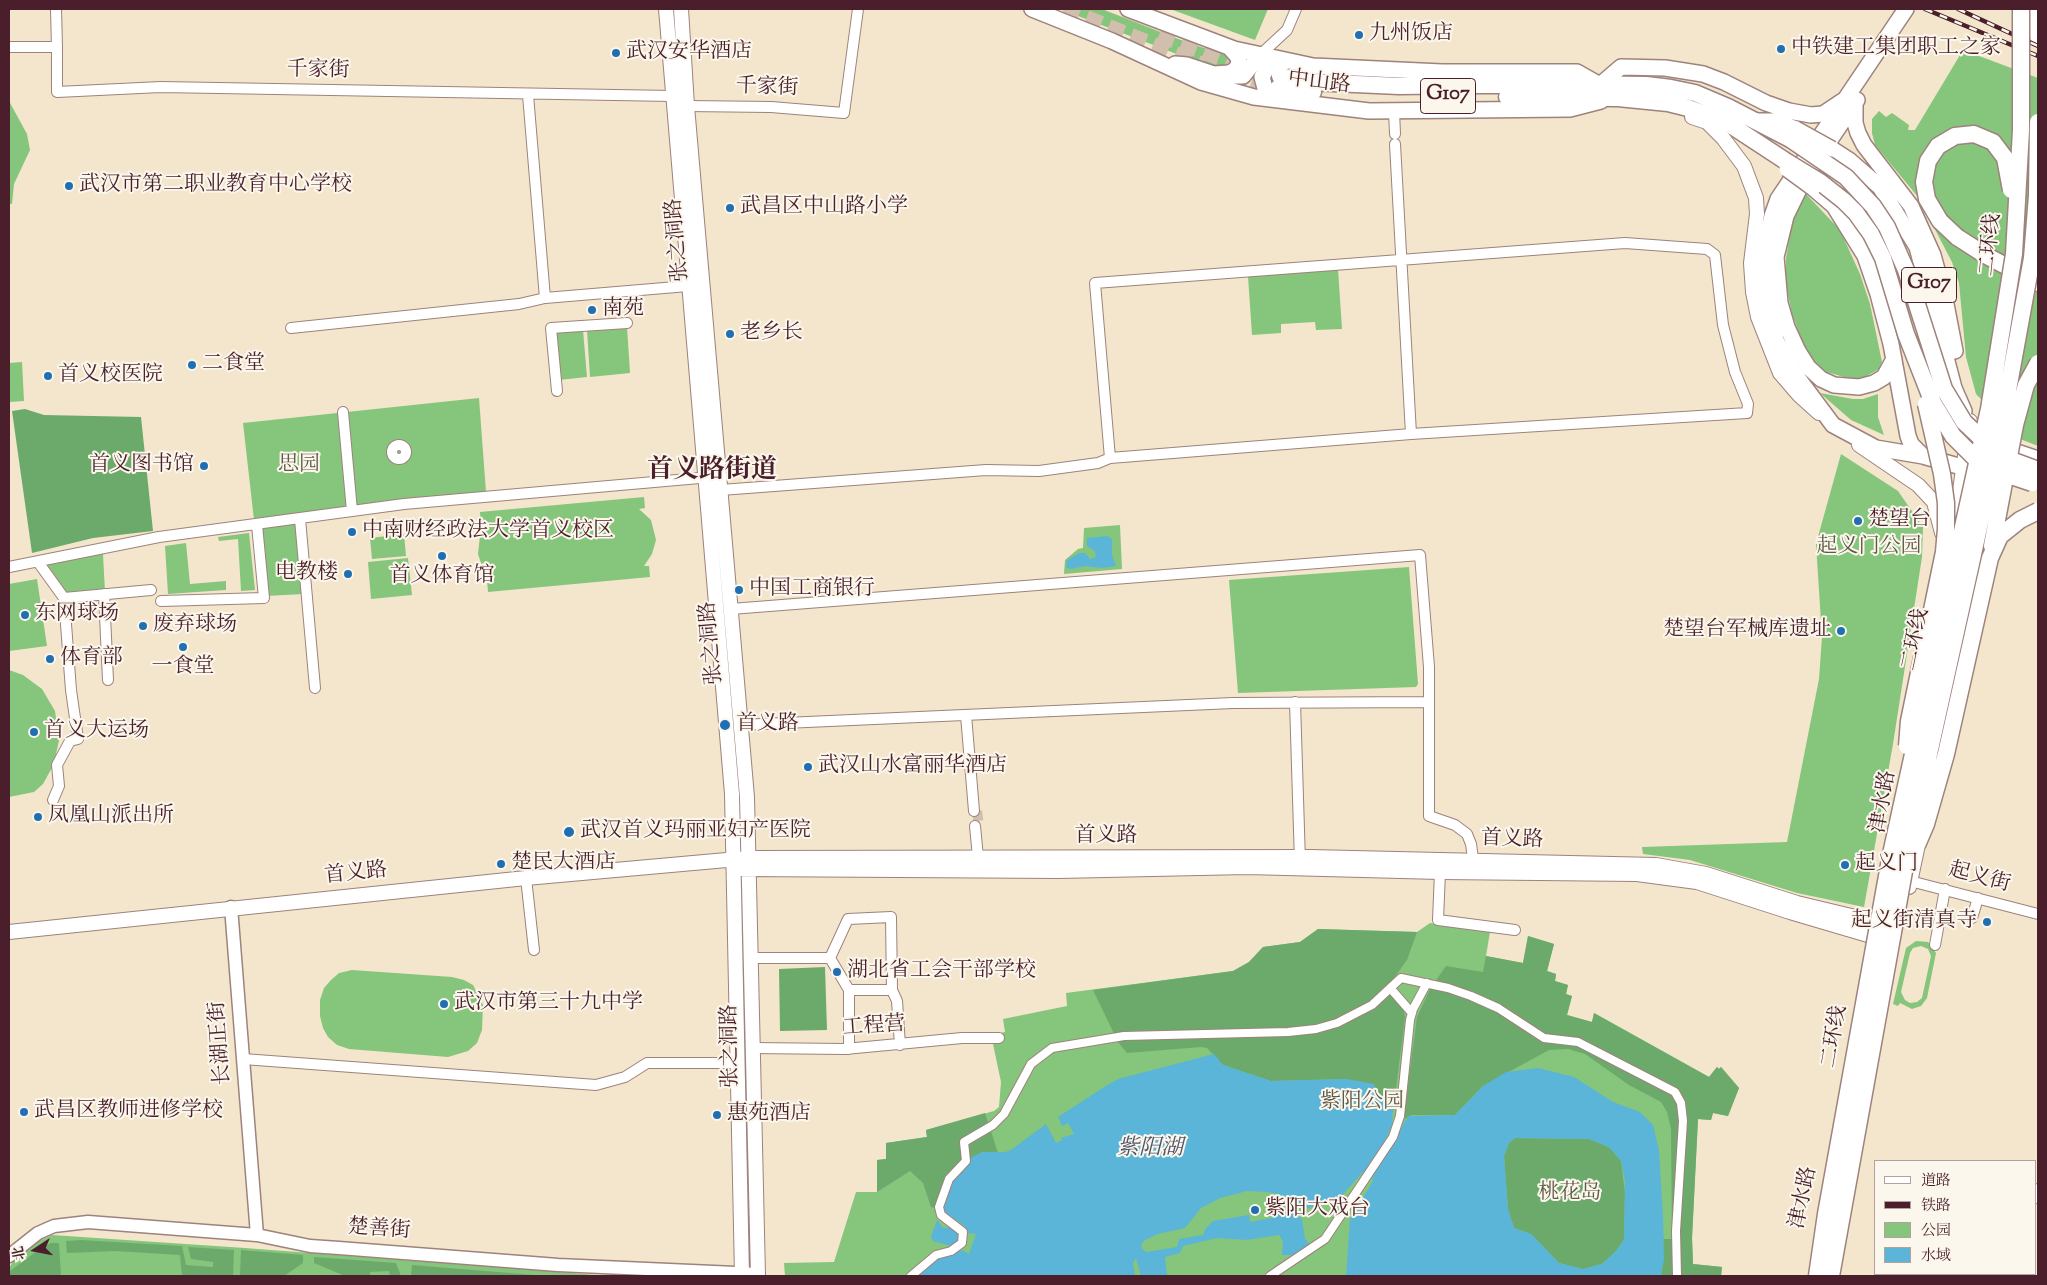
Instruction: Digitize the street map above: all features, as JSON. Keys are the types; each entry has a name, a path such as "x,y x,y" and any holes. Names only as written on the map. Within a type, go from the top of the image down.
{"highway":[{"name":"二环线","path":"1817,1276 1826,1214 1891,854 1989,409 2014,254 2021,130 2020,9"},
{"path":"2038,9 2038,37"},
{"name":"G107","path":"1280,88 1311,82 1399,86 1646,85 1679,90 1713,100 1755,121 1793,134 1829,156"},
{"name":"G107","path":"1280,88 1341,95 1618,98 1668,103 1718,119 1765,146 1782,162"},
{"name":"二环线","path":"1832,1276 1907,878 2002,423 2032,258 2038,196 2038,122"},
{"path":"2014,254 2010,179 2005,158 1994,142 1974,134 1955,136 1938,146 1928,161 1924,182 1927,199 1940,222 1985,255 2038,283"},
{"path":"1829,156 1858,188 1887,227 1906,270 1941,381 1951,404 1964,422 2000,456 2038,470"},
{"path":"1782,162 1820,182 1856,212 1883,258 1936,444 1946,503 1944,552 1909,721 1902,810"},
{"path":"1906,334 1930,396 1942,419 1971,456 1997,474 2038,486"},
{"path":"1907,878 1926,824 1943,762 1990,558 2015,425 2026,385 2038,363"},
{"path":"1990,558 2000,536 2020,520 2038,511"}],"main road":[{"name":"张之洞路","path":"666,9 732,794 742,1275"},
{"name":"张之洞路","path":"681,9 687,106 747,797 751,1048 758,1275"},
{"name":"中山路","path":"1032,9 1226,91 1280,88 1369,112 1570,109 1618,98"},
{"name":"中山路","path":"1128,9 1229,47 1290,61 1357,69 1442,72 1577,72 1600,86"},
{"path":"1894,359 1884,377 1874,383 1859,387 1834,385 1821,378 1808,367 1787,327 1780,303 1776,257 1786,216 1805,177 1852,102 1906,9"},
{"path":"1917,9 1852,102 1778,199 1768,233 1764,271 1767,306 1776,340 1792,370 1833,425 1876,448 1923,456 1997,474"},
{"path":"1214,74 1229,73 1235,70 1239,64 1238,57 1229,47"},
{"path":"1161,64 1187,64 1214,74 1232,77 1243,76 1260,55"},
{"path":"1280,88 1266,92 1262,77 1266,70 1273,65 1290,61"},
{"path":"1600,86 1622,67 1665,68 1703,74 1724,82 1766,103 1801,114 1823,114 1852,102"},
{"path":"1852,102 1855,123 1861,139 1911,206 1934,255 1946,299 1970,421"},
{"path":"1668,103 1687,115 1707,122 1724,138 1744,166 1756,198 1757,214 1751,263 1753,292 1764,336 1780,373 1799,395 1833,425 1918,485 1934,502 1949,566"},
{"name":"G107","path":"1829,156 1849,160 1880,187 1917,248 1926,275 1954,388 1970,421 1997,445 2038,459"},
{"name":"G107","path":"1782,162 1834,206 1865,256 1878,294 1894,359 1908,436 1911,444 1923,456"},
{"name":"津水路","path":"1810,1276 1884,923 1949,566 1970,421"},
{"name":"津水路","path":"1823,1276 1900,928 1907,878 1997,474 1997,445"},
{"name":"首义路","path":"749,864 980,857 1474,866 1640,864 1690,870 1797,903 1900,928"},
{"name":"首义路","path":"9,932 231,907 526,878 733,864 1058,871 1298,863 1440,872 1474,866 1637,874 1676,878 1697,882 1896,943"}],"street":[{"path":"9,47 57,47 56,9"},
{"name":"千家街","path":"687,106 772,107 844,113 858,9"},
{"path":"1260,55 1287,30 1296,9"},
{"name":"千家街","path":"57,47 57,92 161,87 528,95 672,96"},
{"path":"528,95 545,298"},
{"path":"1394,111 1411,434"},
{"path":"9,567 148,539 404,504 705,478 720,483 986,470 1039,471 1098,463 1110,458 1411,434 1726,416 1744,414 1749,408 1735,372 1727,343 1720,306 1716,257 1707,249 1625,243 1095,282 1110,458"},
{"path":"290,328 519,304 545,298 688,286"},
{"path":"557,391 551,328 627,323"},
{"path":"343,412 352,511"},
{"path":"300,518 315,688"},
{"path":"161,601 264,598 257,525"},
{"path":"731,609 1420,555 1429,667 1428,816 1455,825 1463,831 1470,840 1474,866"},
{"path":"38,562 64,598 71,690 78,739 70,741 56,765 59,786 53,800"},
{"path":"64,598 151,590"},
{"path":"104,594 108,680"},
{"path":"740,725 1292,702 1429,702"},
{"path":"1292,702 1298,863"},
{"path":"968,715 976,811"},
{"path":"977,826 980,857"},
{"path":"1440,872 1438,920 1514,930"},
{"path":"526,878 534,950"},
{"name":"起义街","path":"1907,878 2038,914"},
{"path":"1935,945 1946,889"},
{"path":"1972,918 1978,898"},
{"name":"长湖正街","path":"231,907 257,1235"},
{"path":"830,958 848,919 891,917 892,990 897,1001 900,1045"},
{"path":"750,958 830,958"},
{"path":"830,958 849,990 849,1049"},
{"path":"911,1276 933,1257 951,1251 962,1243 963,1232 941,1215 939,1206 949,1179 966,1161 964,1142 993,1125 1004,1114 1031,1064 1052,1048 1124,1036 1288,1032 1316,1029 1337,1023 1377,1002 1391,989 1399,978 1459,991 1498,1008 1546,1038 1578,1042 1675,1092 1682,1108 1683,1121 1676,1231 1677,1276"},
{"path":"1270,1276 1326,1239 1398,1127 1412,1013 1427,983"},
{"path":"1391,989 1412,1013"},
{"path":"849,990 892,990"},
{"name":"工程营","path":"751,1048 849,1049 962,1038 999,1038"},
{"path":"243,1060 596,1085 626,1077 646,1064 737,1063"},
{"name":"楚善街","path":"9,1256 38,1233 54,1226 71,1222 257,1235 310,1246 558,1265 758,1275"}],"green space":[{"path":"1060,9 1102,9 1186,42 1234,58 1234,66 1213,68"},
{"path":"1170,9 1268,9 1255,40"},
{"path":"1963,50 2038,78 2038,446 2020,439 1976,394 1966,357 1959,283 1952,262 1918,197 1875,145 1872,133 1872,119 1879,111 1886,117 1892,113 1909,125 1908,130 1915,130"},
{"path":"9,101 27,134 30,150 14,184 12,204 9,204"},
{"path":"1805,193 1840,230 1860,274 1870,304 1882,362 1879,369 1863,378 1851,379 1823,371 1807,353 1792,314 1786,285 1786,258 1793,216"},
{"path":"1338,269 1342,329 1316,330 1315,322 1281,324 1281,333 1252,335 1248,276"},
{"path":"627,327 630,373 590,377 587,330"},
{"path":"583,330 587,377 559,380 555,332"},
{"path":"22,362 24,401 9,402 9,363"},
{"path":"1820,393 1853,399 1863,399 1878,394 1878,417 1884,435 1851,420"},
{"name":"思园","path":"479,398 486,492 254,520 243,423"},
{"path":"25,409 44,415 141,417 153,531 93,538 32,553 12,411"},
{"name":"起义门公园","path":"1841,454 1898,491 1923,527 1922,557 1893,744 1864,907 1797,893 1690,860 1643,854 1642,847 1787,842 1819,679 1822,637 1816,544"},
{"path":"644,497 645,508 639,509 651,520 656,540 652,554 644,566 649,566 650,577 488,592 487,580 493,578 482,566 478,554 480,536 488,524 481,524 480,512"},
{"path":"298,522 304,594 265,596 259,527"},
{"path":"1120,525 1122,569 1064,574 1065,560 1078,549 1083,548 1084,528"},
{"path":"249,533 255,590 241,591 238,539 219,541 218,537"},
{"path":"404,534 406,556 372,559 370,538"},
{"path":"186,543 190,584 226,581 226,590 168,594 165,546"},
{"path":"103,554 105,592 70,594 65,592 46,563"},
{"path":"408,558 412,595 371,599 368,562"},
{"path":"1409,567 1418,684 1416,687 1238,693 1229,580"},
{"name":"东网球场","path":"37,579 47,646 9,651 9,584"},
{"name":"首义大运场","path":"9,670 23,675 42,689 55,711 59,740 54,764 43,784 34,792 9,797"},
{"name":"紫阳公园","path":"1430,923 1490,932 1486,956 1523,963 1528,936 1554,944 1547,971 1556,974 1555,981 1568,985 1566,994 1572,996 1567,1015 1592,1022 1594,1013 1709,1077 1717,1067 1719,1069 1721,1067 1739,1088 1728,1116 1713,1113 1711,1120 1698,1119 1692,1238 1693,1264 1722,1267 1721,1276 785,1276 784,1263 834,1262 856,1192 877,1192 877,1160 886,1159 886,1143 927,1137 926,1130 994,1111 999,1107 1001,1082 993,1044 1001,1043 1000,1033 1005,1032 1003,1019 1067,1006 1066,993 1233,971 1249,962 1263,947 1300,942 1318,929 1417,932"},
{"path":"1318,929 1417,932 1407,960 1386,989 1404,1010 1405,1017 1393,1113 1389,1104 1378,1099 1374,1090 1347,1079 1271,1081 1223,1065 1207,1048 1201,1047 1127,1053 1118,1042 1093,990 1233,971 1249,962 1263,947 1300,942"},
{"path":"1528,936 1554,944 1547,971 1556,974 1555,981 1568,985 1566,994 1572,996 1567,1015 1592,1022 1594,1013 1709,1077 1717,1067 1719,1069 1721,1067 1739,1088 1728,1116 1713,1113 1711,1120 1698,1119 1692,1238 1693,1264 1722,1267 1721,1276 1661,1276 1663,1239 1672,1239 1671,1129 1667,1112 1661,1102 1629,1085 1585,1054 1568,1049 1549,1050 1483,1086 1455,1115 1411,1115 1405,1119 1417,1017 1430,989 1446,966 1483,972 1486,956 1523,963"},
{"path":"1916,941 1928,942 1936,953 1927,998 1921,1006 1912,1009 1900,1003 1898,1006 1893,1004 1906,948","holes":["1921,946 1928,949 1931,956 1922,998 1917,1002 1910,1003 1905,1000 1901,992 1910,953 1913,948"]},
{"path":"825,967 827,1030 780,1031 779,969"},
{"path":"352,970 452,977 473,985 483,1005 482,1030 477,1043 468,1051 448,1057 349,1049 337,1045 328,1037 323,1028 320,1016 320,1000 324,988 331,980 339,973"},
{"path":"985,1113 998,1153 986,1152 969,1161 942,1210 931,1207 923,1183 910,1171 877,1192 877,1160 886,1159 886,1143 927,1137 926,1130"},
{"name":"桃花岛","path":"1515,1138 1589,1139 1609,1147 1621,1161 1625,1193 1624,1240 1616,1251 1602,1264 1583,1269 1559,1263 1531,1234 1514,1228 1508,1209 1504,1156 1509,1143"},
{"path":"52,1235 610,1276 9,1276 9,1268 16,1257 34,1243"},
{"path":"81,1240 182,1246 186,1265 213,1267 213,1262 191,1259 188,1247 234,1250 233,1276 182,1276 180,1255 115,1251 67,1253 66,1241"},
{"path":"51,1243 59,1243 61,1276 9,1276 10,1271 41,1248"},
{"path":"241,1250 303,1255 303,1263 284,1276 240,1276"},
{"path":"314,1257 396,1263 401,1276 390,1276 389,1271 370,1272 370,1276 345,1276 314,1263"},
{"path":"412,1265 546,1276 411,1276"}],"water":[{"path":"1107,536 1112,539 1112,555 1116,566 1102,568 1085,566 1071,569 1066,567 1067,560 1080,553 1085,553 1090,559 1096,557 1095,551 1087,546 1087,538"},
{"name":"紫阳湖","path":"1214,1054 1223,1065 1271,1081 1347,1079 1374,1084 1378,1099 1389,1104 1393,1109 1392,1125 1380,1152 1385,1155 1397,1139 1404,1122 1409,1116 1455,1115 1483,1086 1506,1072 1538,1068 1574,1077 1613,1102 1640,1112 1653,1125 1659,1150 1663,1217 1664,1259 1661,1276 1346,1276 1350,1219 1373,1181 1372,1175 1366,1171 1337,1201 1308,1208 1279,1194 1266,1192 1247,1191 1220,1198 1201,1208 1185,1228 1158,1234 1145,1240 1141,1245 1142,1249 1146,1252 1177,1247 1179,1239 1203,1235 1206,1228 1213,1221 1249,1215 1250,1222 1272,1218 1271,1212 1283,1209 1293,1212 1302,1219 1305,1239 1310,1244 1293,1255 1282,1255 1283,1241 1279,1235 1247,1240 1217,1238 1183,1246 1180,1253 1165,1257 1167,1276 1141,1276 1136,1258 1133,1263 1135,1276 917,1276 938,1258 962,1250 969,1254 976,1234 967,1233 965,1226 943,1211 942,1199 950,1180 964,1171 972,1157 982,1152 1005,1152 1011,1150 1046,1124 1056,1143 1062,1140 1061,1138 1074,1134 1068,1123 1062,1126 1058,1117 1118,1079","holes":["1515,1138 1589,1139 1609,1147 1621,1161 1625,1181 1624,1240 1616,1251 1602,1264 1583,1269 1559,1263 1531,1234 1514,1228 1508,1209 1504,1156 1509,1143"]},
{"path":"937,1220 943,1228 953,1227 959,1233 959,1241 951,1246 933,1241 931,1237"}],"tunnel":[{"path":"1064,9 1203,65"},
{"path":"1159,35 1248,68"},
{"path":"1229,73 1277,88"},
{"path":"977,811 979,826"}],"railway":[{"path":"1925,9 2038,56"},
{"path":"1958,9 2038,46"}],"place":[{"name":"九州饭店","path":"1359,35"},
{"name":"中铁建工集团职工之家","path":"1781,49"},
{"name":"武汉安华酒店","path":"616,53"},
{"name":"武汉市第二职业教育中心学校","path":"69,186"},
{"name":"武昌区中山路小学","path":"730,208"},
{"name":"南苑","path":"592,310"},
{"name":"老乡长","path":"730,334"},
{"name":"二食堂","path":"192,365"},
{"name":"首义校医院","path":"48,376"},
{"name":"首义图书馆","path":"204,466"},
{"name":"楚望台","path":"1858,521"},
{"name":"中南财经政法大学首义校区","path":"352,532"},
{"name":"首义体育馆","path":"442,556"},
{"name":"电教楼","path":"348,574"},
{"name":"中国工商银行","path":"739,590"},
{"name":"东网球场","path":"25,615"},
{"name":"废弃球场","path":"143,626"},
{"name":"楚望台军械库遗址","path":"1841,631"},
{"name":"一食堂","path":"183,647"},
{"name":"体育部","path":"50,659"},
{"name":"首义路","path":"725,725"},
{"name":"首义大运场","path":"34,732"},
{"name":"武汉山水富丽华酒店","path":"808,767"},
{"name":"凤凰山派出所","path":"38,817"},
{"name":"武汉首义玛丽亚妇产医院","path":"569,832"},
{"name":"楚民大酒店","path":"501,864"},
{"name":"起义门","path":"1845,865"},
{"name":"起义街清真寺","path":"1987,922"},
{"name":"湖北省工会干部学校","path":"837,972"},
{"name":"武汉市第三十九中学","path":"444,1004"},
{"name":"武昌区教师进修学校","path":"24,1112"},
{"name":"惠苑酒店","path":"717,1115"},
{"name":"紫阳大戏台","path":"1255,1210"}],"district":[{"name":"首义路街道","path":"712,473"}]}
